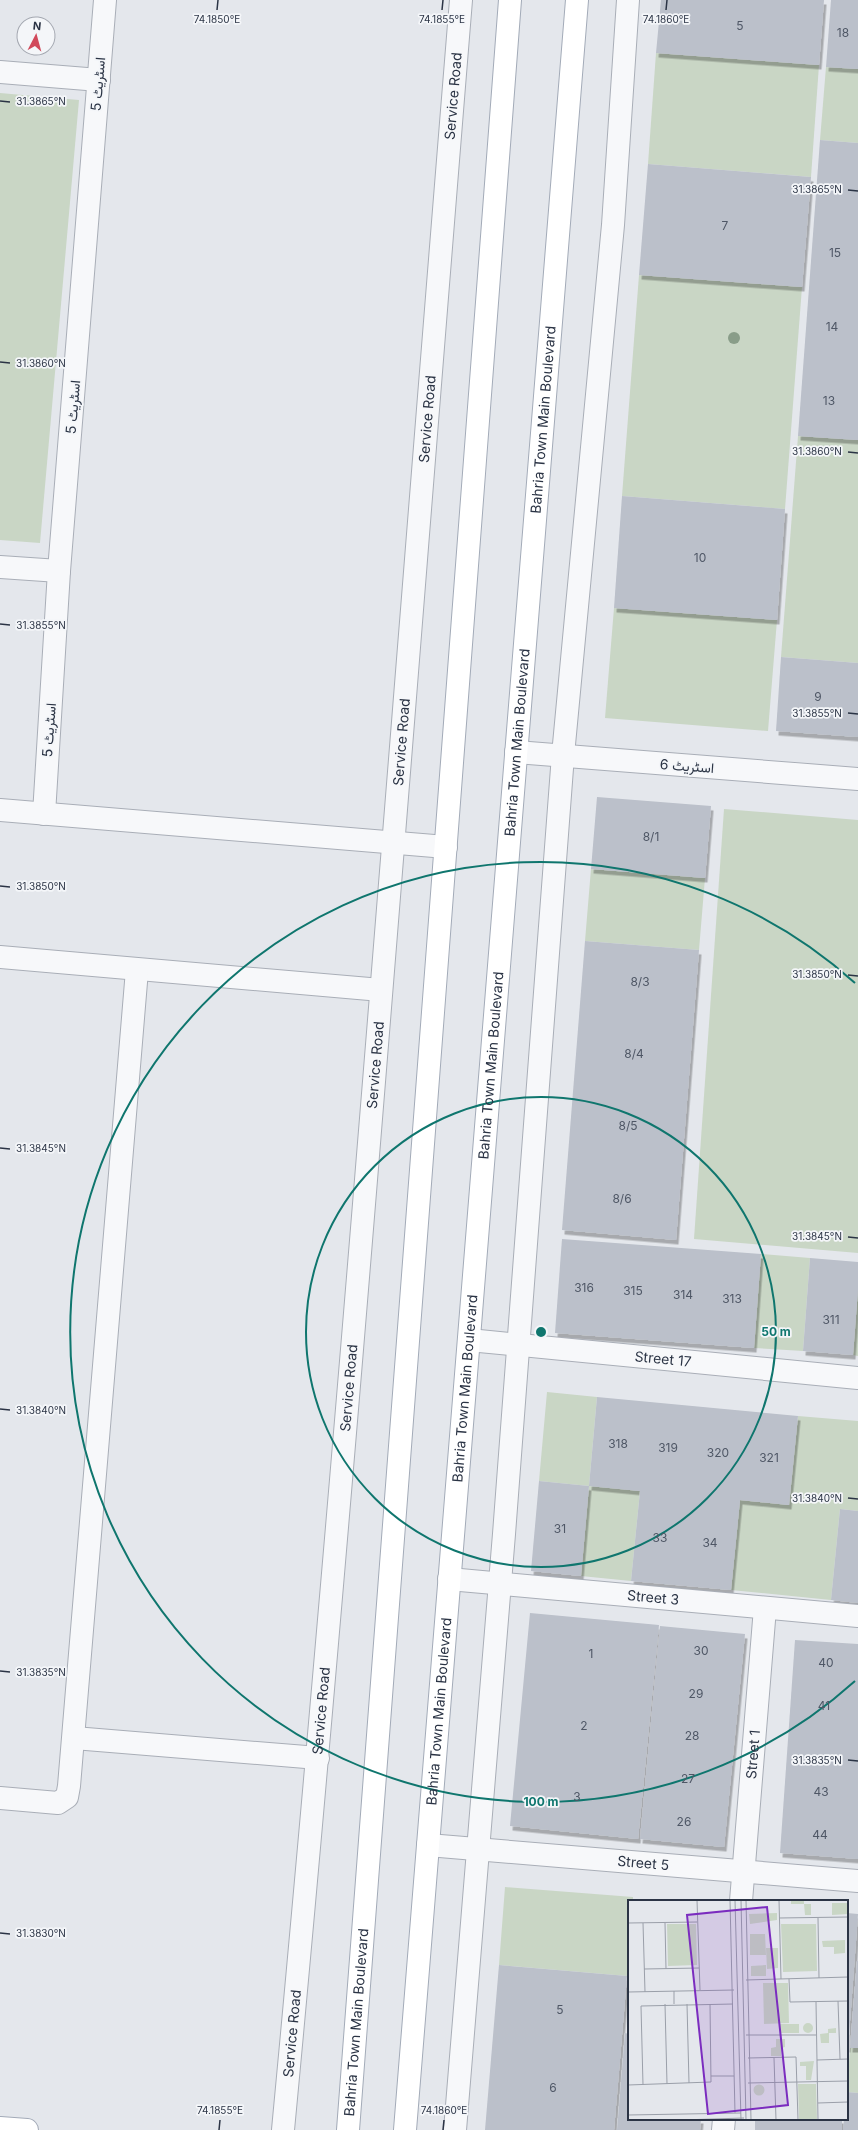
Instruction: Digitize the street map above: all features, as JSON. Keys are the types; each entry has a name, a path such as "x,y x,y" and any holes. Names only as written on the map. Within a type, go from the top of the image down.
{"main road":[{"name":"Bahria Town Main Boulevard","path":"348,2130 510,0"},
{"name":"Bahria Town Main Boulevard","path":"405,2130 577,0"},
{"path":"0,2128 27,2130"}],"street":[{"name":"اسٹریٹ 5","path":"44,814 59,571 105,0"},
{"name":"Service Road","path":"283,2130 318,1758 381,990 395,843 400,748 461,0"},
{"path":"454,2130 500,1584 563,755 613,225 628,0"},
{"path":"0,72 98,80"},
{"path":"0,567 59,571"},
{"name":"اسٹریٹ 6","path":"516,752 858,779"},
{"path":"0,810 446,847"},
{"path":"0,957 381,990"},
{"path":"0,1798 58,1803 67,1797 74,1738 137,970"},
{"name":"Street 17","path":"469,1340 858,1378"},
{"name":"Street 3","path":"449,1579 858,1616"},
{"name":"Street 1","path":"740,1900 764,1608"},
{"path":"74,1738 318,1758"},
{"name":"Street 5","path":"428,1845 858,1880"},
{"path":"723,2130 724,2120"}],"green space":[{"path":"656,53 819,65 811,177 648,164"},
{"path":"826,67 858,69 858,143 820,140"},
{"path":"0,93 79,100 40,543 0,540"},
{"path":"639,275 802,287 785,509 622,496"},
{"path":"798,436 858,440 858,663 781,657"},
{"path":"614,608 777,620 768,731 605,718"},
{"path":"724,809 858,820 858,1253 694,1239"},
{"path":"591,869 705,878 699,950 585,941"},
{"path":"761,1254 810,1258 803,1351 754,1348"},
{"path":"858,1289 858,1356 853,1355"},
{"path":"547,1392 597,1397 589,1486 539,1481"},
{"path":"798,1416 858,1421 858,1511 840,1509 831,1600 731,1590 740,1500 789,1505"},
{"path":"589,1486 640,1491 631,1581 581,1576"},
{"path":"505,1887 633,1897 633,1900 628,1900 627,1976 499,1965"},
{"path":"850,2048 858,2048 858,2093 848,2092"}],"building":[{"path":"661,0 824,0 819,65 656,53"},
{"path":"831,0 858,0 858,69 826,67"},
{"path":"820,140 858,143 858,440 798,436"},
{"path":"648,164 811,177 802,287 639,275"},
{"path":"622,496 785,509 777,620 614,608"},
{"path":"781,657 858,663 858,737 776,731"},
{"path":"597,797 711,806 705,878 591,869"},
{"path":"585,941 699,950 676,1240 562,1230"},
{"path":"562,1239 761,1254 754,1348 555,1333"},
{"path":"810,1258 858,1262 858,1289 853,1355 803,1351"},
{"path":"597,1397 798,1416 789,1505 740,1500 731,1590 631,1581 640,1491 589,1486"},
{"path":"539,1481 589,1486 581,1576 531,1571"},
{"path":"840,1509 858,1511 858,1603 831,1600"},
{"path":"530,1613 659,1625 638,1839 510,1826"},
{"path":"660,1626 745,1634 724,1847 640,1839"},
{"path":"795,1640 858,1644 858,1859 780,1853"},
{"path":"848,1913 858,1914 848,2048"},
{"path":"857,1961 858,2048 850,2048"},
{"path":"499,1965 627,1976 614,2130 485,2130"},
{"path":"625,2033 628,2034 628,2120 701,2120 700,2130 617,2130"},
{"path":"848,2092 858,2093 858,2130 843,2130 844,2120 848,2120"},
{"path":"755,2120 842,2120 842,2130 755,2130"}]}
